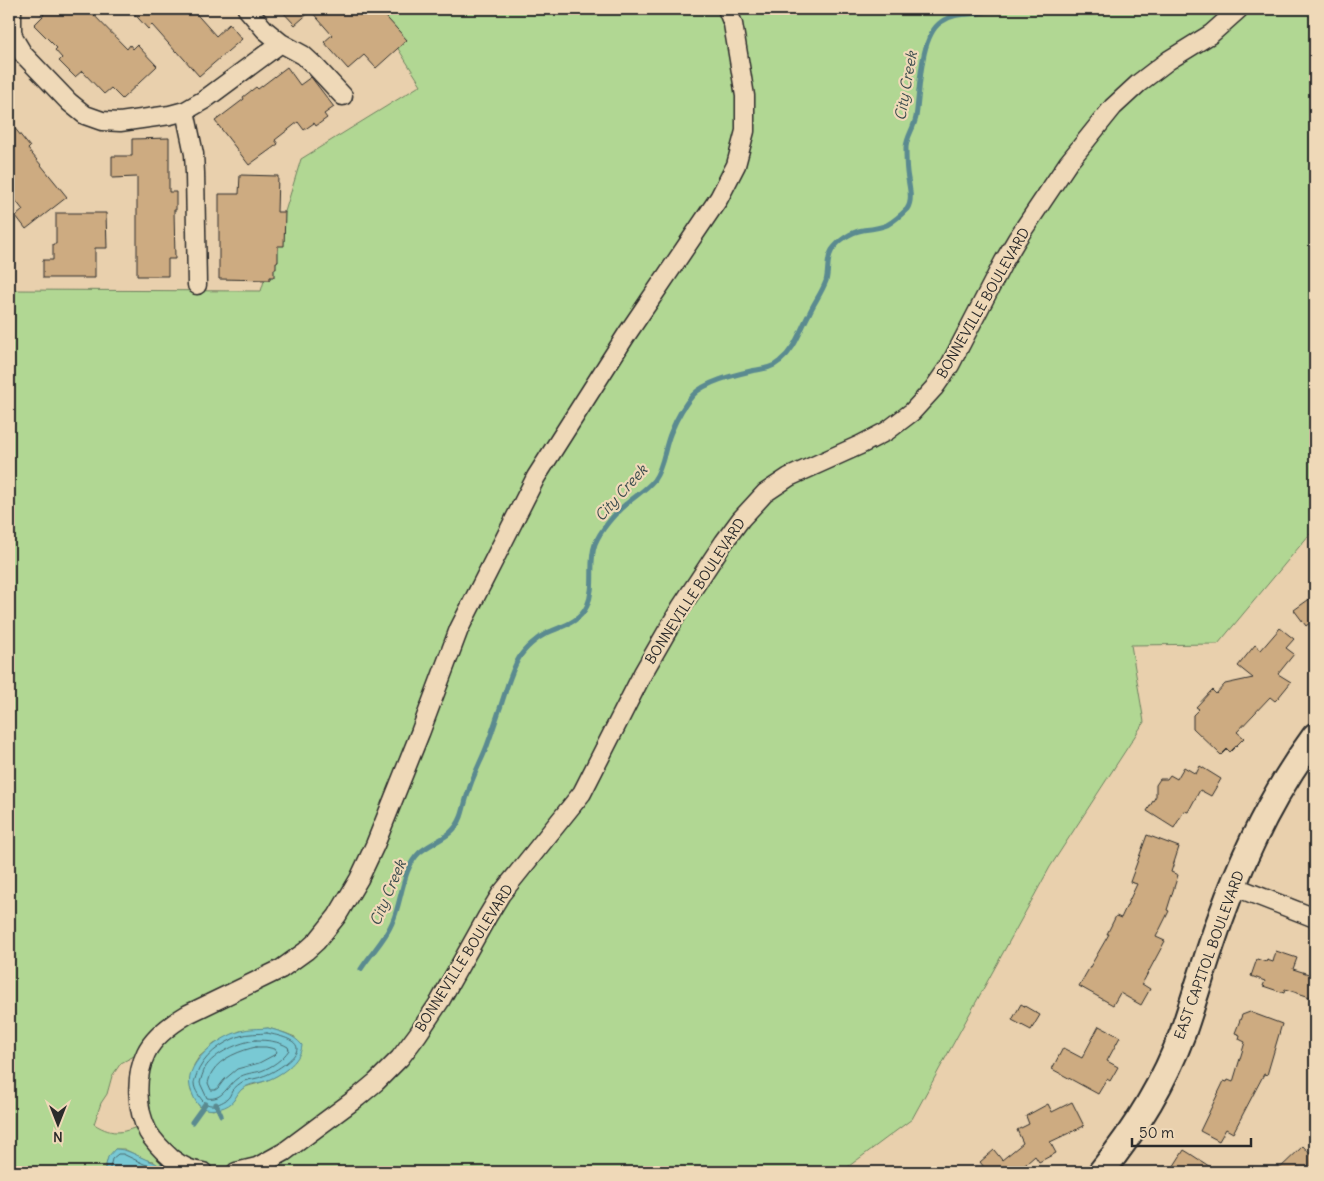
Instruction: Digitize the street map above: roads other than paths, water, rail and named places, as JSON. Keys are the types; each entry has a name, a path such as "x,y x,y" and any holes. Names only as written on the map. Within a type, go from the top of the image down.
{"street":[{"path":"12,9 12,31 14,39 23,54 69,102 85,115 92,119 111,122 170,115 185,111 204,100 281,42"},
{"path":"246,9 265,30 315,66 343,96"},
{"path":"200,1169 177,1162 155,1142 148,1131 142,1114 138,1087 140,1072 147,1051 154,1040 176,1021 281,969 306,951 326,930 347,900 375,846 459,628 536,477 627,334 705,221 736,165 745,131 745,96 733,24 727,9"},
{"name":"BONNEVILLE BOULEVARD","path":"236,1172 257,1166 284,1152 358,1097 400,1058 440,1001 501,894 582,793 643,673 682,607 741,519 765,493 789,477 860,446 888,431 912,412 934,388 950,365 1004,261 1068,163 1113,107 1139,83 1169,60 1211,34 1239,9"},
{"path":"185,111 196,172 197,284"},
{"name":"EAST CAPITOL BOULEVARD","path":"1101,1172 1136,1124 1169,1064 1182,1033 1220,918 1249,849 1286,780 1315,736"},
{"path":"1233,886 1315,918"}],"water":[{"path":"268,1028 291,1036 302,1045 301,1051 294,1063 277,1076 245,1087 239,1092 232,1103 224,1107 211,1110 199,1106 189,1083 191,1073 203,1054 222,1039 232,1034 247,1029"},
{"path":"115,1149 126,1151 156,1163 163,1172 104,1172 108,1157"}],"waterway":[{"name":"City Creek","path":"361,969 389,929 413,860 419,853 448,834 458,824 472,781 489,742 510,677 519,658 535,640 575,620 584,612 590,598 592,559 595,544 608,522 617,512 654,480 660,469 673,427 683,408 693,395 705,386 777,364 794,345 826,281 829,258 835,246 854,233 887,225 907,209 910,196 906,147 916,117 924,52 928,40 934,29 947,18 982,13 995,9"},
{"name":"City Creek","path":"192,1122 205,1104"},
{"path":"216,1104 221,1115"},
{"name":"City Creek","path":"157,1172 164,1163"}]}
